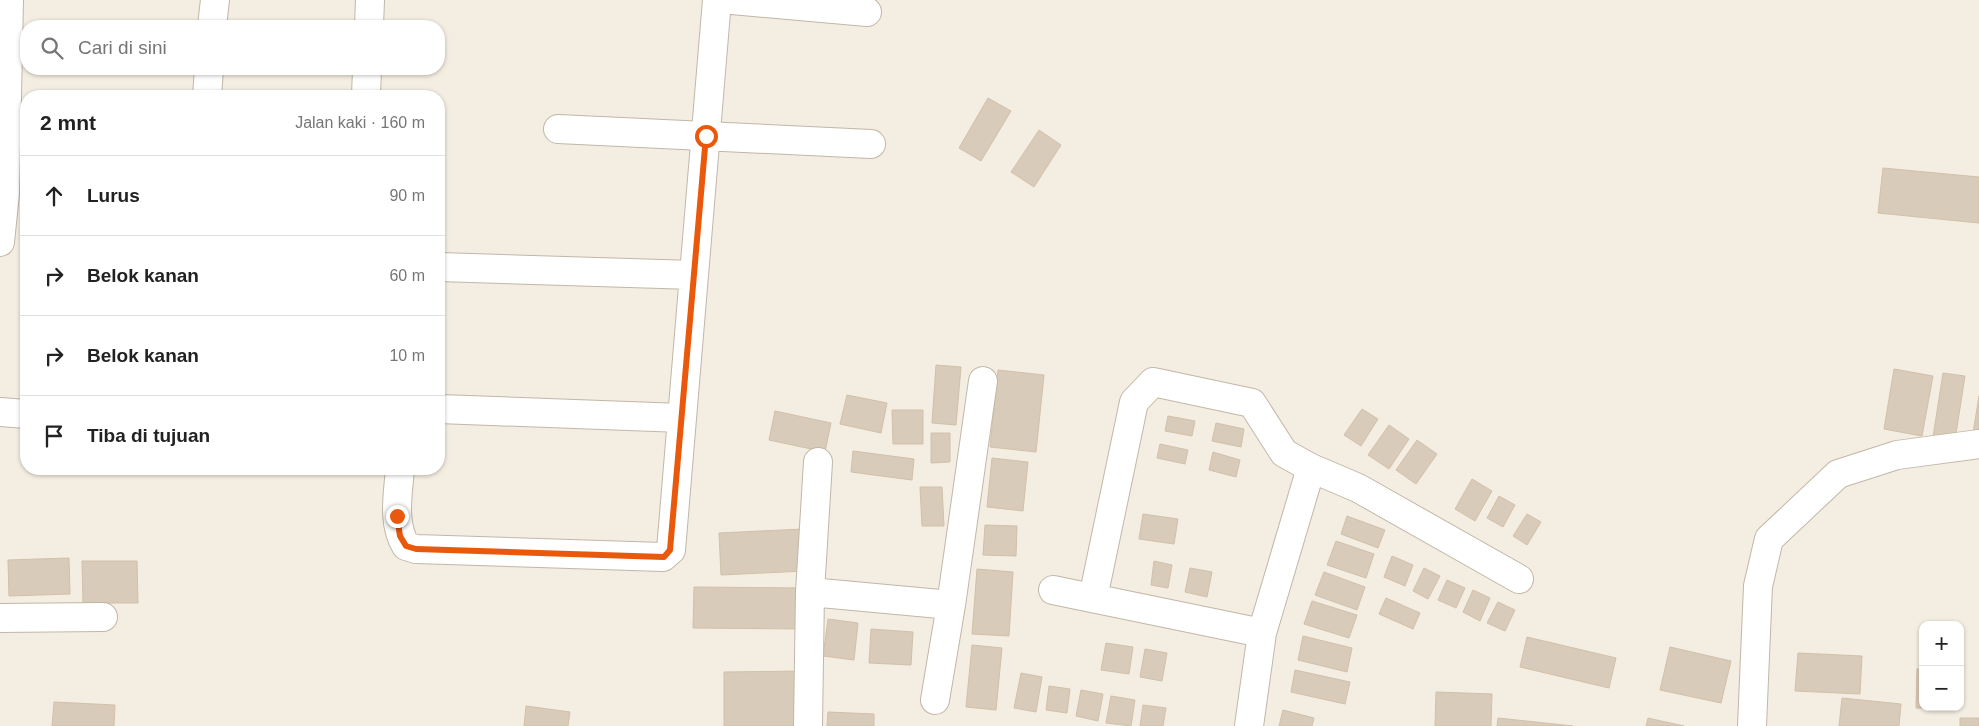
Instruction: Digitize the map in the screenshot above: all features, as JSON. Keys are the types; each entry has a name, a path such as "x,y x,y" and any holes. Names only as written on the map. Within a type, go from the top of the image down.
{"street":[{"path":"0,242 16,193 3,118 9,0"},
{"path":"213,20 215,0"},
{"path":"369,20 370,0"},
{"path":"400,475 397,516 400,536 406,546 429,550 664,557 670,550 718,0"},
{"path":"732,0 867,12"},
{"path":"207,90 209,75"},
{"path":"366,90 367,75"},
{"path":"558,129 871,144"},
{"path":"445,267 694,275"},
{"path":"935,700 951,605 983,382"},
{"path":"1093,598 1134,402 1152,382 1252,403 1284,453 1311,468 1358,488 1519,579"},
{"path":"445,409 682,418"},
{"path":"0,412 20,414"},
{"path":"1752,726 1758,586 1769,539 1838,474 1898,456 1979,444"},
{"path":"808,726 810,592 818,462"},
{"path":"1250,726 1262,633 1311,468"},
{"path":"1053,590 1262,633"},
{"path":"810,592 951,605"},
{"path":"0,618 102,617"}],"building":[{"path":"988,98 1011,111 981,161 959,148"},
{"path":"1039,130 1061,145 1034,187 1011,172"},
{"path":"1883,168 1979,177 1979,223 1878,213"},
{"path":"936,365 961,367 956,425 932,423"},
{"path":"1894,369 1933,376 1922,436 1884,429"},
{"path":"998,370 1044,375 1036,452 990,447"},
{"path":"1943,373 1965,376 1955,440 1933,437"},
{"path":"847,395 887,403 881,433 840,424"},
{"path":"1979,396 1979,434 1973,433"},
{"path":"1362,409 1378,419 1361,446 1344,435"},
{"path":"892,410 923,410 923,444 893,444"},
{"path":"775,411 831,423 825,452 769,440"},
{"path":"1168,416 1195,421 1192,436 1165,431"},
{"path":"1216,423 1244,429 1241,447 1212,441"},
{"path":"1389,425 1409,439 1389,469 1368,455"},
{"path":"931,433 950,433 950,462 931,463"},
{"path":"1417,440 1437,454 1416,484 1396,470"},
{"path":"1160,444 1188,450 1185,464 1157,458"},
{"path":"853,451 914,459 912,480 851,472"},
{"path":"1213,452 1240,460 1236,477 1209,470"},
{"path":"992,458 1028,462 1023,511 987,507"},
{"path":"1472,479 1492,491 1475,521 1455,509"},
{"path":"920,487 942,487 944,526 922,526"},
{"path":"1499,496 1515,505 1503,527 1487,518"},
{"path":"1143,514 1178,519 1174,544 1139,539"},
{"path":"1527,514 1541,522 1527,545 1513,536"},
{"path":"1347,516 1385,530 1378,548 1341,534"},
{"path":"985,525 1017,526 1016,556 983,555"},
{"path":"803,529 805,571 721,575 719,533"},
{"path":"1336,541 1374,554 1366,578 1327,565"},
{"path":"1392,556 1413,565 1405,586 1384,577"},
{"path":"69,558 70,594 9,596 8,560"},
{"path":"82,561 137,561 138,603 83,603"},
{"path":"1154,561 1172,565 1168,588 1151,585"},
{"path":"1190,568 1212,572 1207,597 1185,592"},
{"path":"1424,568 1440,576 1428,599 1413,591"},
{"path":"977,569 1013,572 1009,636 972,634"},
{"path":"1324,572 1365,587 1357,610 1315,595"},
{"path":"1447,580 1465,588 1456,608 1438,600"},
{"path":"694,587 805,588 804,629 693,628"},
{"path":"1473,590 1490,598 1480,621 1463,612"},
{"path":"1386,598 1420,613 1413,629 1379,614"},
{"path":"1312,601 1357,615 1349,638 1304,624"},
{"path":"1498,602 1515,610 1505,631 1487,623"},
{"path":"828,619 858,623 854,660 823,656"},
{"path":"871,629 913,632 911,665 869,663"},
{"path":"1303,636 1352,648 1347,672 1298,660"},
{"path":"1527,637 1616,658 1609,688 1520,667"},
{"path":"1106,643 1133,647 1129,674 1101,670"},
{"path":"972,645 1002,648 996,710 966,707"},
{"path":"1670,647 1731,661 1721,703 1660,690"},
{"path":"1145,649 1167,653 1162,681 1140,677"},
{"path":"1798,653 1862,656 1860,694 1795,691"},
{"path":"1917,669 1919,669 1919,708 1916,708"},
{"path":"1295,670 1350,682 1345,704 1291,692"},
{"path":"805,671 805,726 724,726 724,672"},
{"path":"1021,673 1042,677 1036,712 1014,708"},
{"path":"1049,686 1070,689 1067,713 1046,710"},
{"path":"1081,690 1103,694 1098,721 1076,716"},
{"path":"1436,692 1492,694 1491,726 1435,726"},
{"path":"1111,696 1135,700 1131,726 1106,723"},
{"path":"1842,698 1901,704 1899,726 1839,726"},
{"path":"54,702 115,705 114,726 52,726"},
{"path":"1143,705 1166,708 1163,726 1140,726"},
{"path":"526,706 570,712 568,726 524,726"},
{"path":"1283,710 1314,718 1312,726 1279,726"},
{"path":"828,712 874,714 874,726 827,726"},
{"path":"1498,718 1573,726 1497,726"},
{"path":"1648,718 1684,726 1646,726"},
{"path":"1960,718 1979,718 1979,726 1960,726"}],"route":[{"path":"397,516 400,536 406,546 416,549 664,557 670,550 706,136"}]}
